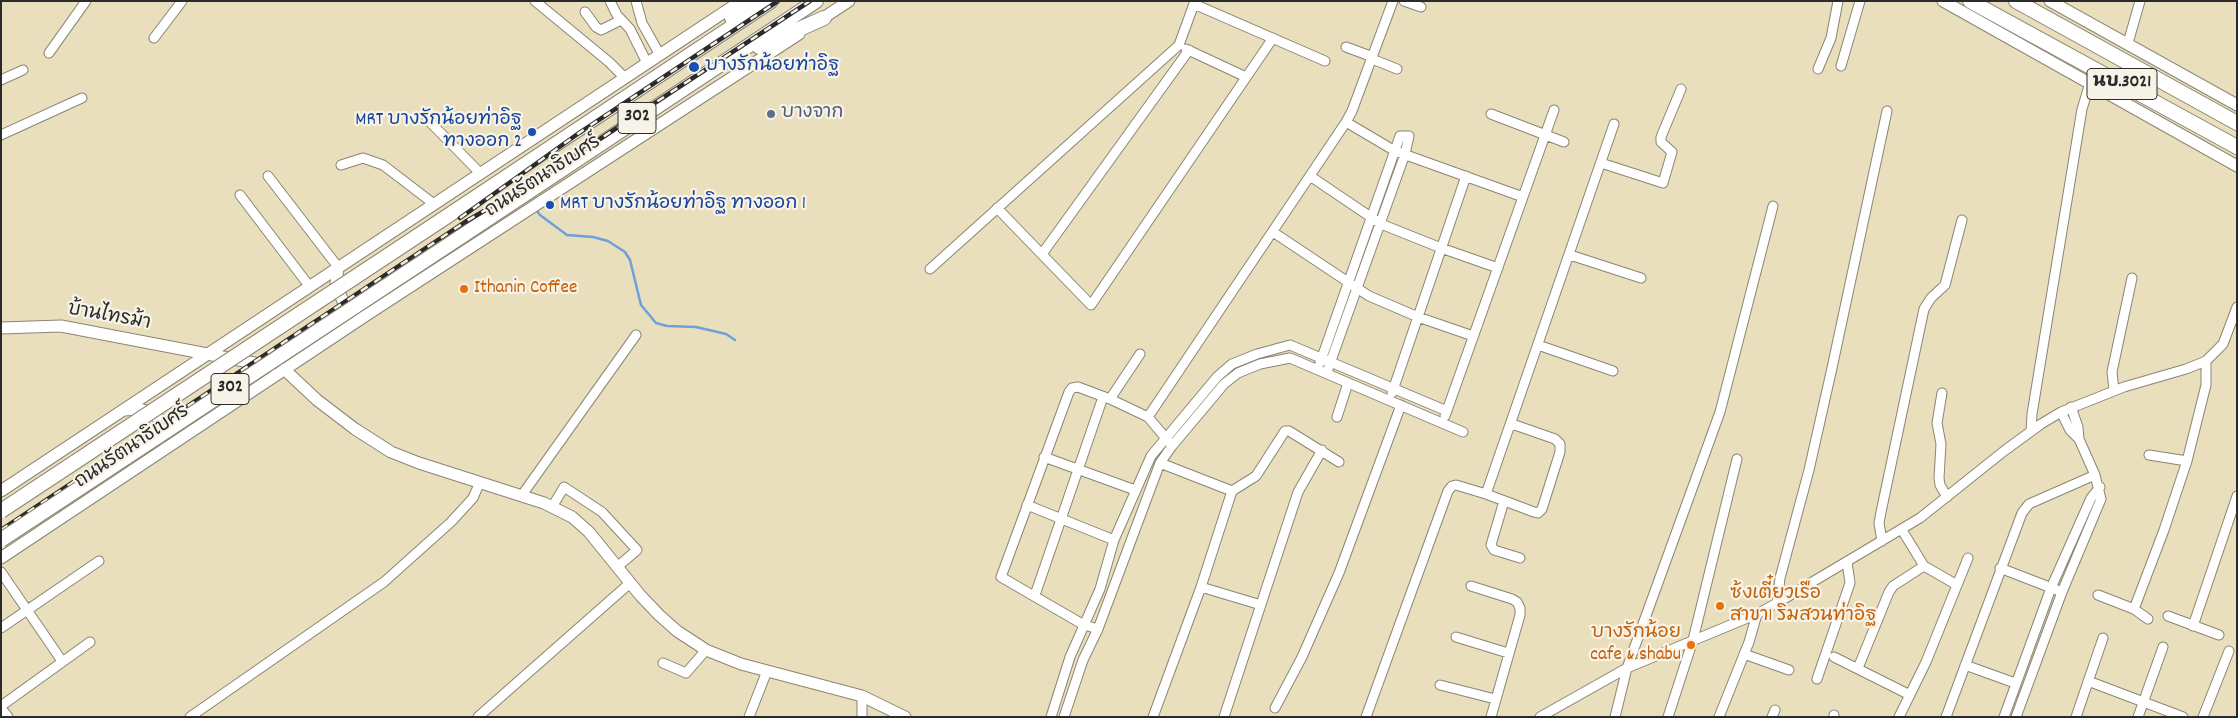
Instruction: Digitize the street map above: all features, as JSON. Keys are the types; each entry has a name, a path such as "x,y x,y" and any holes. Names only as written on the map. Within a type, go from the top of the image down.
{"main road":[{"name":"ถนนรัตนาธิเบศร์","path":"1,491 741,1"},
{"path":"665,71 752,1"},
{"name":"ถนนรัตนาธิเบศร์","path":"1,511 771,1"},
{"name":"ถนนรัตนาธิเบศร์","path":"1,540 816,1"},
{"name":"ถนนรัตนาธิเบศร์","path":"1,558 284,369 849,1"},
{"path":"1944,1 2048,58"},
{"name":"นบ.3021","path":"1970,1 2237,146"},
{"name":"นบ.3021","path":"2016,1 2237,123"},
{"name":"นบ.3021","path":"2050,1 2237,105"},
{"path":"720,64 824,18"},
{"path":"2007,22 2048,58"},
{"name":"นบ.3021","path":"2048,58 2237,166"},
{"path":"338,267 336,284 344,304 354,312 368,314"},
{"name":"บ้านไทรม้า","path":"1,328 61,326 209,354"},
{"name":"302","path":"209,354 284,369"},
{"path":"284,369 318,400 383,448 419,463 522,495 552,506 572,517 590,532 630,583 677,631 706,650 737,663 862,696 905,717"},
{"path":"122,410 139,409 152,412 158,418 162,428 159,444 153,457"}],"street":[{"path":"49,53 86,1"},
{"path":"154,38 182,1"},
{"path":"535,1 609,62 625,78"},
{"path":"610,1 621,20 630,29 647,63"},
{"path":"636,1 642,23 660,54"},
{"path":"1148,417 1346,122 1393,1"},
{"path":"1404,1 1420,7"},
{"path":"1818,68 1831,38 1838,1"},
{"path":"1841,66 1860,1"},
{"path":"2128,43 2140,1"},
{"path":"930,269 1178,45 1195,2 1325,61"},
{"path":"585,12 596,27 601,30 621,20"},
{"path":"997,208 1092,305 1273,38"},
{"path":"1178,45 1246,77"},
{"path":"1346,47 1397,69"},
{"path":"1042,254 1189,50"},
{"path":"1,80 23,70"},
{"path":"2031,431 2032,414 2082,109 2090,83"},
{"path":"1602,163 1663,183 1672,152 1661,142 1661,137 1681,89"},
{"path":"1,135 82,98"},
{"path":"1443,423 1554,110"},
{"path":"1777,603 1780,578 1809,470 1887,111"},
{"path":"1491,114 1564,142"},
{"path":"427,119 480,173"},
{"path":"1346,122 1395,151 1523,197"},
{"path":"1486,494 1512,424 1614,124"},
{"path":"1317,370 1400,136 1409,136 1405,154 1381,224 1326,374"},
{"path":"341,166 363,158 383,164 434,204"},
{"path":"268,176 338,267"},
{"path":"1310,176 1381,224 1498,268"},
{"path":"1389,400 1466,176"},
{"path":"240,195 310,287"},
{"path":"1615,717 1626,668 1720,412 1773,206"},
{"path":"1882,541 1880,518 1924,309 1927,303 1945,285 1962,220"},
{"path":"1273,232 1357,290 1418,317 1473,336"},
{"path":"1570,255 1641,278"},
{"path":"2114,390 2112,372 2132,278"},
{"path":"1540,717 1626,668 1757,614 1902,530 2031,431 2061,412 2114,390 2186,369 2206,361 2232,335 2237,307"},
{"path":"522,495 636,335"},
{"path":"1051,717 1070,657 1100,589 1114,540 1151,456 1217,377 1232,364 1257,354 1290,345 1447,411"},
{"path":"1538,345 1613,371"},
{"path":"1034,595 1077,470 1106,398 1140,354"},
{"path":"1064,717 1083,660 1098,629 1160,464 1172,446 1224,384 1238,373 1260,364 1290,358 1463,432"},
{"path":"2134,609 2164,530 2187,461 2206,385 2206,361"},
{"path":"1337,417 1348,383"},
{"path":"1098,629 1084,625 1000,577 1069,392 1072,388 1078,387 1148,417 1172,446"},
{"path":"1942,393 1937,423 1941,444 1939,478 1940,485 1947,497"},
{"path":"1275,708 1302,657 1339,574 1401,406"},
{"path":"2016,717 2062,592 2101,498 2100,488 2079,438 2078,427 2071,407"},
{"path":"2061,412 2070,430 2079,438"},
{"path":"1366,717 1448,490 1456,485 1538,512 1542,509 1560,452 1560,444 1556,440 1512,424"},
{"path":"1153,717 1201,587 1232,491 1256,476 1285,431 1289,431 1339,462"},
{"path":"1224,717 1298,492 1322,450"},
{"path":"2149,454 2187,461"},
{"path":"1044,456 1077,470 1136,490"},
{"path":"1679,717 1669,715 1693,640 1737,459"},
{"path":"1160,464 1232,491"},
{"path":"1946,717 2000,568 2026,507 2095,475"},
{"path":"190,717 384,582 451,522 473,498 480,482"},
{"path":"552,506 564,487 602,512 636,550 617,567"},
{"path":"2004,717 2051,588 2091,498 2100,488"},
{"path":"2193,626 2237,496"},
{"path":"1504,501 1491,545 1494,550 1520,558"},
{"path":"1027,505 1114,540"},
{"path":"1902,530 1924,566 1957,585"},
{"path":"1899,717 1926,662 1968,558"},
{"path":"1,628 98,561"},
{"path":"1817,679 1850,583 1847,562"},
{"path":"1858,668 1889,592 1893,586 1924,566"},
{"path":"2000,568 2062,592"},
{"path":"1,572 62,661"},
{"path":"478,717 630,583"},
{"path":"1471,586 1512,599 1517,602 1520,608 1520,615 1491,717"},
{"path":"1201,587 1261,605"},
{"path":"2098,595 2134,609 2148,619"},
{"path":"1719,717 1744,654 1757,614"},
{"path":"2168,616 2219,635"},
{"path":"1456,638 1508,653"},
{"path":"2076,717 2103,638"},
{"path":"8,717 1,707 90,642"},
{"path":"2138,717 2162,647"},
{"path":"663,662 686,672 706,650"},
{"path":"2203,717 2229,651"},
{"path":"1744,654 1789,670"},
{"path":"1834,657 1910,695"},
{"path":"1965,665 2016,683"},
{"path":"749,717 767,671"},
{"path":"2088,681 2183,717"},
{"path":"1440,685 1495,700"},
{"path":"862,696 862,717"}],"waterway":[{"path":"536,210 567,235 593,237 608,241 625,252 630,260 641,305 656,323 667,326 696,327 726,334 735,340"}],"railway":[{"path":"460,218 579,133 778,1"},
{"path":"1,530 465,222 539,179 810,1"}],"place":[{"name":"บางรักน้อยท่าอิฐ","path":"694,67"},
{"name":"บางจาก","path":"771,114"},
{"name":"MRT บางรักน้อยท่าอิฐ ทางออก 2","path":"532,132"},
{"name":"MRT บางรักน้อยท่าอิฐ ทางออก 1","path":"550,205"},
{"name":"Ithanin Coffee","path":"464,289"},
{"name":"ซ้งเตี๋ยวเรือ สาขา1 ริมสวนท่าอิฐ","path":"1720,606"},
{"name":"บางรักน้อย cafe & shabu","path":"1691,645"}]}
